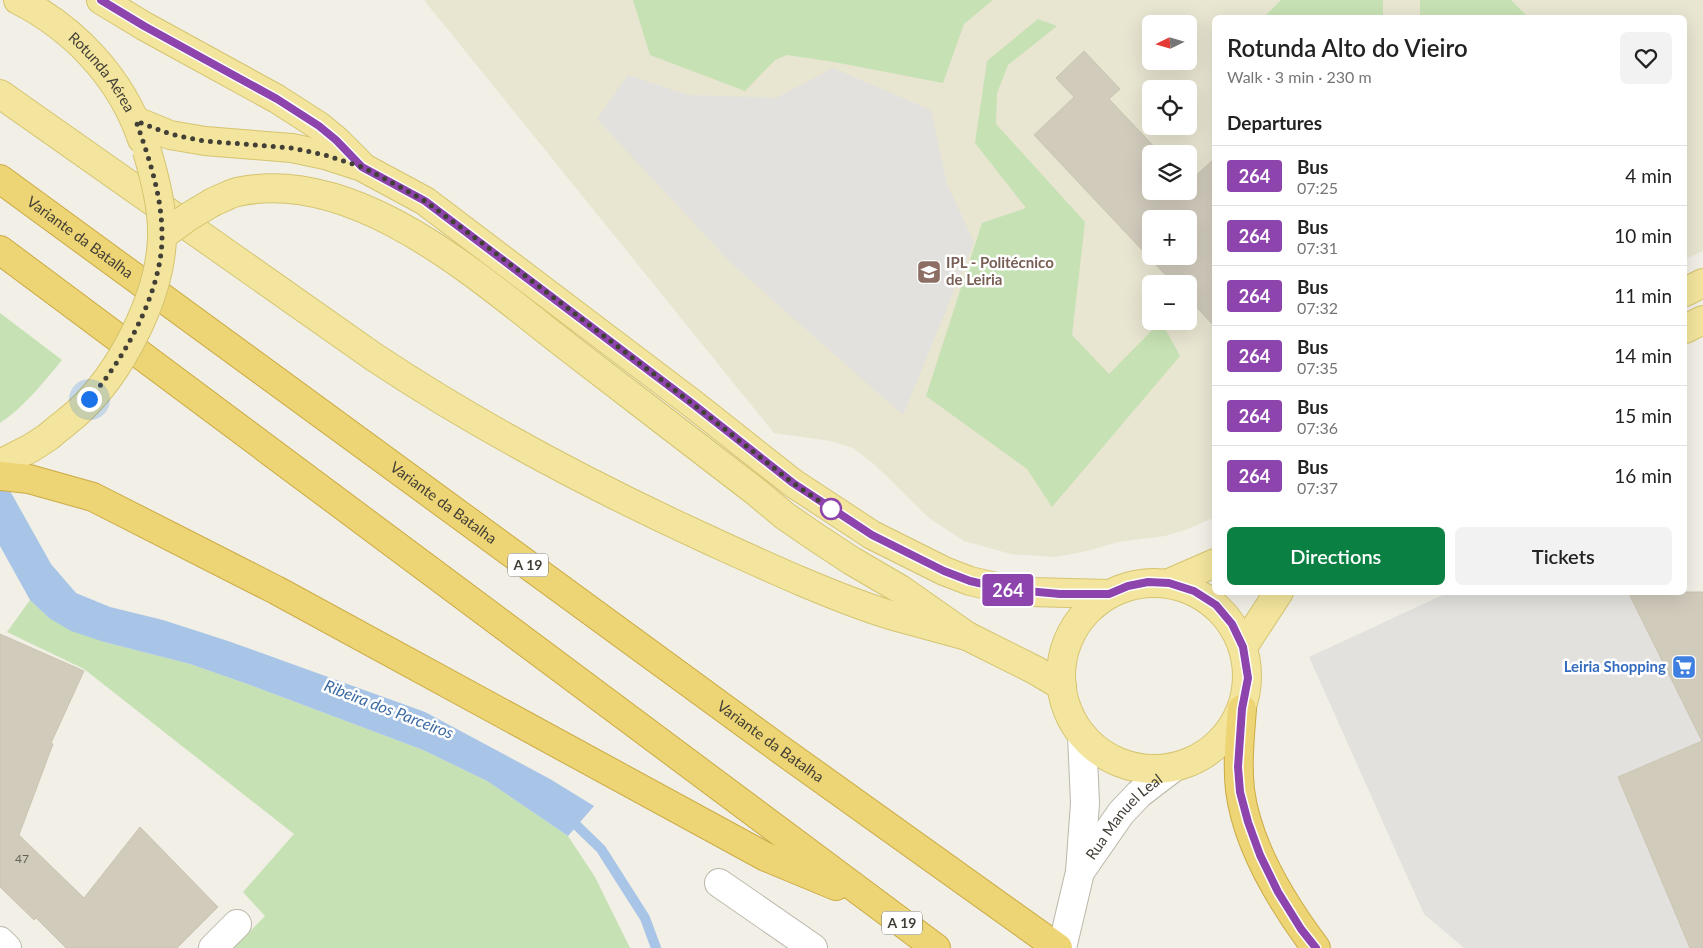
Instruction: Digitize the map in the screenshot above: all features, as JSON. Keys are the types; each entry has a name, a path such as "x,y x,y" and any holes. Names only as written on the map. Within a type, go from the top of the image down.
{"highway":[{"name":"Variante da Batalha","path":"0,179 777,747 1058,948"},
{"name":"A 19","path":"0,250 936,948"},
{"path":"0,476 29,479 93,497 284,594 766,858 868,899"},
{"path":"1242,709 1238,767 1240,792 1248,822 1260,855 1278,892 1301,929 1316,948"}],"main road":[{"name":"Rotunda Aérea","path":"0,464 48,437 78,412 118,363 148,302 160,262 162,236 160,206 147,151 136,121 105,70 77,40 58,24 18,0"},
{"path":"101,0 144,26 277,99 319,126 336,140 362,167"},
{"path":"0,94 374,358 425,391 535,455 662,518 773,569 854,602 966,636"},
{"path":"136,121 170,134 205,141 292,148 325,155 362,167 433,206 685,398 793,483 872,535 944,571 970,581 1005,589 1030,592 1109,594"},
{"path":"162,236 213,202 236,193 264,188 317,193 380,215 419,237 470,271 785,516 852,561 900,589 966,636 1062,686"},
{"path":"1687,291 1703,283"},
{"path":"1687,328 1703,320"},
{"path":"1169,583 1212,564"},
{"path":"1148,582 1169,583 1194,591 1216,605 1232,624 1243,647 1248,678 1242,709 1225,736 1202,756 1173,768 1139,768 1123,764 1108,756 1094,747 1082,735 1072,720 1066,704 1062,686 1063,659 1072,633 1088,611 1109,594 1128,586 1148,582"},
{"path":"1243,647 1277,595"}],"street":[{"name":"Rua Manuel Leal","path":"1062,948 1080,872 1085,803 1082,735"},
{"name":"Rua Manuel Leal","path":"1080,872 1121,813 1139,794 1173,768"},
{"path":"720,883 813,948"},
{"path":"213,948 237,924"},
{"path":"0,941 7,948"}],"shaded area":[{"name":"IPL - Politécnico de Leiria","path":"424,0 1703,0 1703,251 1687,258 1687,15 1212,15 1212,518 1188,529 1165,536 1118,542 1087,551 1055,557 1011,554 964,541 929,518 874,464 853,448 831,441 774,433"},
{"path":"833,68 931,110 947,184 974,242 903,415 731,263 597,119 628,75 688,95 776,98"},
{"path":"1443,595 1629,595 1702,741 1618,777 1690,948 1464,948 1424,914 1309,657"}],"green space":[{"path":"633,0 993,0 964,24 943,83 787,55 775,60 745,91 650,55"},
{"path":"1281,0 1383,0 1383,15 1266,15"},
{"path":"1420,0 1511,0 1526,15 1420,15"},
{"path":"1038,19 1057,26 1008,65 997,93 996,124 1085,222 1072,335 1109,374 1152,330 1166,330 1180,356 1052,507 1027,469 926,396 982,223 1026,208 975,143 987,61"},
{"path":"0,313 62,360 25,402 0,423"},
{"path":"30,600 49,618 104,642 190,664 253,686 423,750 487,781 568,836 595,877 630,948 234,948 265,916 243,892 294,834 84,669 7,632"}],"water":[{"path":"0,473 51,564 76,593 110,607 163,620 228,641 425,712 550,779 594,806 568,836 487,781 423,750 190,664 104,642 71,631 49,618 30,600 0,546"}],"building":[{"path":"1084,51 1120,89 1109,99 1152,145 1142,145 1142,200 1197,200 1197,175 1212,161 1212,324 1197,308 1197,275 1166,275 1156,265 1197,265 1197,210 1142,210 1142,250 1034,135 1074,97 1056,78"},
{"name":"Leiria Shopping","path":"1687,592 1703,592 1703,948 1690,948 1618,777 1702,741 1629,595 1687,595"},
{"path":"0,634 84,671 51,743 53,744 19,835 84,898 140,827 218,907 177,948 66,948 36,918 34,920 0,887"}],"waterway":[{"name":"Ribeira dos Parceiros","path":"569,818 601,849 645,918 656,948"}],"bus line":[{"name":"264","path":"101,0 144,26 277,99 319,126 336,140 362,167 425,201 693,404 793,483 872,535 944,571 970,581 1005,589 1060,594 1109,594 1128,586 1148,582 1169,583 1194,591 1216,605 1232,624 1243,647 1248,678 1242,709 1238,767 1240,792 1248,822 1260,855 1278,892 1301,929 1316,948"}],"place":[{"name":"IPL - Politécnico de Leiria","path":"929,272"},
{"name":"Leiria Shopping","path":"1684,667"}],"route":[{"path":"89,399 118,363 133,335 148,302 160,262 162,236 160,206 147,151 136,121 170,134 188,138 292,148 325,155 362,167 391,182 425,201 486,246 793,483 831,509"}]}
